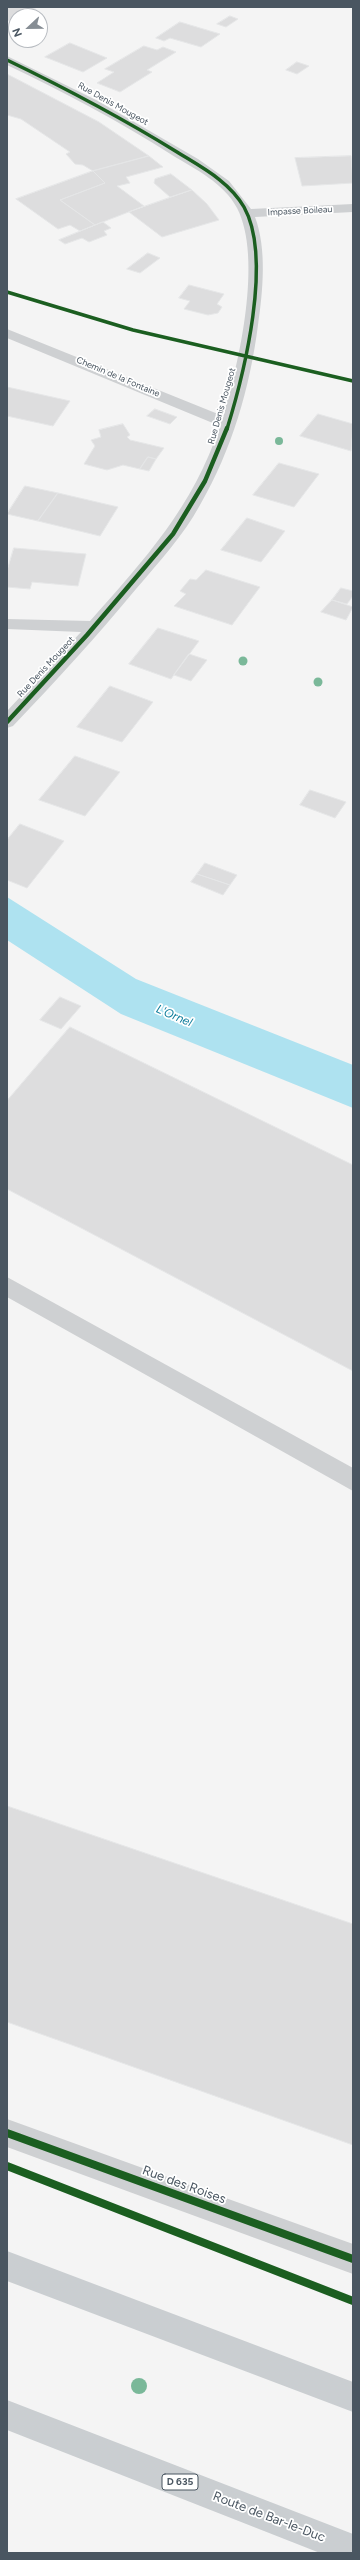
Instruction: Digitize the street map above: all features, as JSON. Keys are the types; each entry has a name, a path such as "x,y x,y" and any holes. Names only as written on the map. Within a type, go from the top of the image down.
{"main road":[{"path":"7,2266 353,2397"},
{"name":"Route de Bar-le-Duc","path":"7,2415 353,2550"}],"street":[{"name":"Rue Denis Mougeot","path":"7,60 110,112 162,142 209,172 236,196 247,213 253,234 255,259 253,308 246,355 228,424 212,467 192,506 165,543 95,627 7,722"},
{"name":"Impasse Boileau","path":"247,213 353,208"},
{"name":"Chemin de la Fontaine","path":"7,333 228,424"},
{"path":"7,624 95,627"},
{"path":"7,1286 353,1480"},
{"name":"Rue des Roises","path":"7,2133 353,2259"}],"water":[{"name":"L'Ornel","path":"7,897 136,979 353,1065 353,1108 121,1014 7,940"}],"building":[{"path":"7,7 37,7 8,8 7,20"},
{"path":"230,16 238,19 226,27 217,24"},
{"path":"180,22 220,34 201,47 170,38 164,41 156,38"},
{"path":"70,43 107,58 83,72 45,57"},
{"path":"144,46 157,50 163,47 176,52 147,70 152,72 120,92 97,83 114,72 105,69"},
{"path":"297,62 309,66 297,74 286,70"},
{"path":"7,74 99,122 149,156 93,171 83,165 75,164 66,154 70,152 21,119 7,115"},
{"path":"149,156 163,167 126,177 130,183 117,186 144,206 95,225 60,200 105,183 93,171"},
{"path":"351,156 353,183 302,186 295,158"},
{"path":"93,171 105,183 60,200 95,225 80,231 70,225 58,229 16,199"},
{"path":"171,174 192,190 170,197 154,183 155,179"},
{"path":"192,190 207,204 219,220 162,237 129,212"},
{"path":"103,222 111,228 104,231 107,235 89,242 82,238 65,244 59,240"},
{"path":"148,253 160,258 140,273 127,269"},
{"path":"189,285 224,294 217,304 222,307 218,313 208,315 184,309 190,301 179,298"},
{"path":"7,387 70,401 53,426 7,416"},
{"path":"155,409 177,417 170,424 147,416"},
{"path":"318,414 353,424 351,451 300,436"},
{"path":"123,424 130,435 127,437 130,440 164,448 156,459 148,457 140,469 123,465 107,470 84,464 95,446 91,440 101,437 99,430"},
{"path":"148,457 156,459 149,471 140,469"},
{"path":"279,463 319,474 294,507 253,495"},
{"path":"25,486 58,493 38,521 7,514"},
{"path":"58,493 118,507 100,536 38,521"},
{"path":"247,518 285,531 261,562 221,550"},
{"path":"14,548 86,554 78,586 32,582 30,589 7,587 7,571"},
{"path":"206,570 260,587 232,625 174,606 186,594 180,591 190,579 196,580"},
{"path":"341,588 353,591 353,596 347,604 332,600"},
{"path":"332,600 353,607 346,620 321,612"},
{"path":"158,628 199,641 171,679 129,664"},
{"path":"189,654 207,660 191,681 174,675"},
{"path":"110,686 153,702 122,742 77,727"},
{"path":"75,756 120,772 85,816 39,800"},
{"path":"310,790 346,802 335,818 300,805"},
{"path":"20,824 64,841 27,888 7,880 7,840"},
{"path":"205,863 237,875 230,885 197,874"},
{"path":"197,874 230,885 223,895 191,882"},
{"path":"60,997 81,1006 61,1029 40,1020"},
{"path":"70,1027 353,1165 353,1371 7,1189 7,1101"},
{"path":"7,1806 353,1924 353,2145 7,2022"}],"cycle path":[{"path":"7,60 115,115 157,139 217,178 231,190 244,207 252,230 255,254 252,316 243,372 236,400 217,455 193,504 173,534 119,599 72,653 7,722"},
{"path":"7,292 133,330 353,381"},
{"path":"7,2133 353,2259"},
{"path":"7,2166 353,2301"}]}
